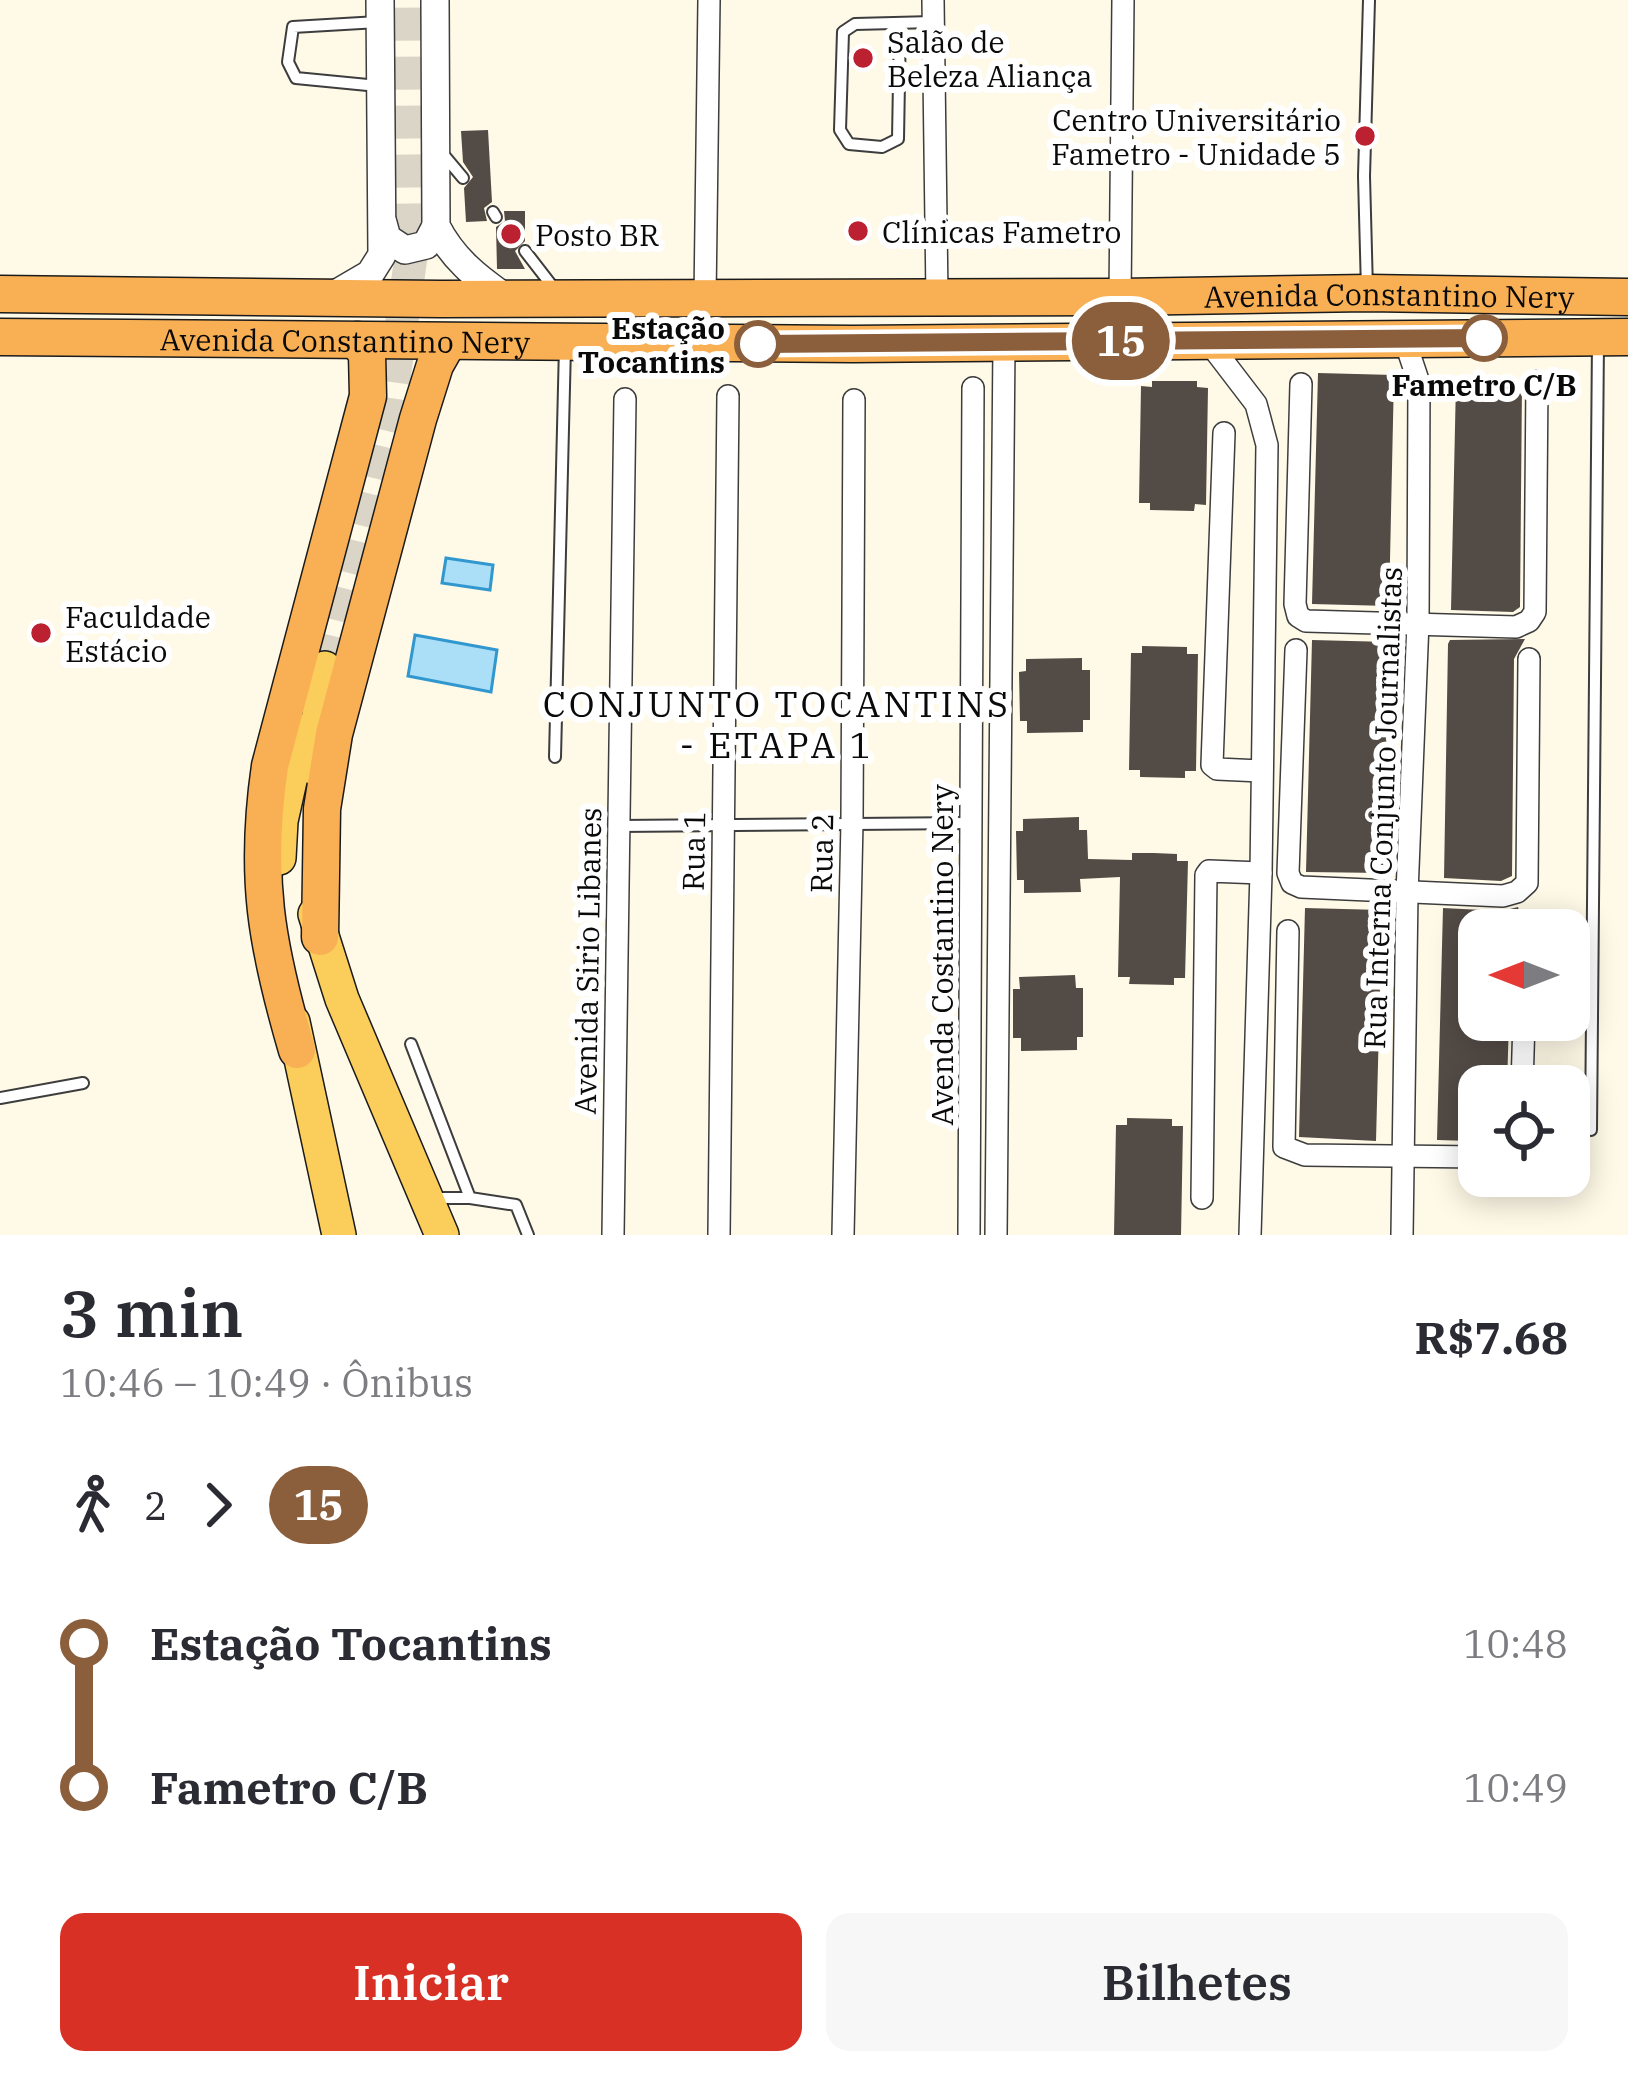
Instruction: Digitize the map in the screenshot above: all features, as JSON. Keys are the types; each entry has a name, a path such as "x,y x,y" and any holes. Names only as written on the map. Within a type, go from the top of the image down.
{"highway":[{"name":"Avenida Constantino Nery","path":"0,294 1628,297"},
{"name":"Avenida Constantino Nery","path":"0,337 565,343 1207,340 1256,366 1404,338 1613,337"},
{"path":"297,1050 272,965 264,917 262,819 270,766 368,396 367,354 357,340"},
{"path":"320,937 322,809 334,734 418,419 435,365 448,342"}],"main road":[{"path":"339,1235 297,1050 282,929 281,821 302,728 325,668 306,830 308,876 320,937 341,999 439,1224"}],"street":[{"path":"383,223 387,238 405,250 426,245 436,226 435,0"},
{"path":"705,298 709,0"},
{"path":"1120,298 1123,0"},
{"path":"326,298 370,274 382,255 380,11"},
{"path":"933,11 937,297"},
{"path":"436,226 462,264 506,298"},
{"name":"Rua Interna Conjunto Journalistas","path":"1402,1235 1407,893 1418,622 1419,383 1404,338"},
{"path":"1419,383 1446,338"},
{"path":"1207,340 1256,366 1267,446 1262,873 1250,1235"},
{"path":"996,1235 1004,344"},
{"path":"1301,384 1298,616 1306,621 1516,627 1535,612 1537,380"},
{"name":"Avenda Costantino Nery","path":"969,1234 973,388"},
{"name":"Rua 1","path":"719,1235 728,396"},
{"name":"Avenida Sirio Libanes","path":"613,1235 625,399"},
{"name":"Rua 2","path":"843,1235 854,400"},
{"path":"1224,433 1211,765 1262,771"},
{"path":"1296,650 1288,873 1292,883 1407,893 1503,896 1527,883 1529,658"},
{"path":"1202,1198 1206,875 1209,871 1262,873"},
{"path":"1288,932 1284,1147 1305,1155 1458,1157"}],"lane":[{"path":"1368,293 1364,176 1369,0"},
{"path":"380,11 293,27 288,62 296,78 381,86"},
{"path":"900,23 898,139 882,147 849,144 840,130 843,32 855,24 900,23 933,11"},
{"path":"437,147 463,178"},
{"path":"525,251 562,298"},
{"path":"1591,1130 1613,337"},
{"path":"555,757 565,343"},
{"path":"618,826 972,823"},
{"path":"411,1044 470,1198"},
{"path":"0,1098 83,1083"},
{"path":"439,1224 470,1198 516,1205 528,1235"}],"water":[{"path":"446,558 493,565 490,590 442,583"},
{"path":"415,635 497,650 491,692 408,676"}],"building":[{"name":"Posto BR","path":"488,130 492,202 484,208 487,221 466,222 464,188 473,177 463,162 461,131"},
{"name":"Posto BR","path":"504,211 525,211 525,241 515,251 525,269 497,269 496,227 505,221"},
{"path":"1318,373 1394,375 1389,606 1312,604"},
{"path":"1152,381 1197,381 1197,387 1208,388 1206,505 1195,504 1194,511 1150,510 1150,503 1139,503 1141,386 1152,387"},
{"path":"1456,382 1522,383 1520,607 1513,612 1451,610"},
{"path":"1525,639 1514,659 1512,876 1501,881 1444,878 1448,644 1450,640"},
{"path":"1312,640 1389,642 1383,873 1306,872"},
{"path":"1142,646 1187,647 1187,654 1198,654 1196,771 1185,771 1185,778 1140,777 1140,770 1129,770 1131,653 1142,653"},
{"path":"1082,658 1082,670 1090,670 1090,720 1083,720 1083,732 1027,733 1027,721 1020,721 1019,672 1026,671 1026,659"},
{"path":"1079,817 1079,830 1087,830 1088,859 1132,860 1132,853 1154,853 1177,854 1177,861 1188,861 1185,978 1174,978 1174,985 1129,984 1130,977 1118,977 1120,877 1080,879 1081,892 1024,893 1024,880 1017,880 1016,831 1023,831 1023,819"},
{"path":"1305,908 1382,910 1376,1141 1299,1137"},
{"path":"1443,908 1463,909 1458,909 1458,1041 1508,1041 1508,1065 1458,1065 1458,1141 1437,1140"},
{"path":"1075,975 1076,988 1083,988 1083,1037 1077,1037 1077,1050 1021,1051 1021,1038 1013,1038 1013,989 1020,989 1019,977"},
{"path":"1127,1118 1172,1119 1172,1126 1183,1126 1181,1235 1114,1235 1116,1125 1127,1125"}],"tunnel":[{"path":"325,668 388,420 412,250 409,0"}],"bus line":[{"name":"15","path":"758,344 1484,338"}],"place":[{"name":"Salão de Beleza Aliança","path":"863,58"},
{"name":"Centro Universitário Fametro - Unidade 5","path":"1365,136"},
{"name":"Clínicas Fametro","path":"858,231"},
{"name":"Posto BR","path":"511,234"},
{"name":"Fametro C/B","path":"1484,338"},
{"name":"Estação Tocantins","path":"758,344"},
{"name":"Faculdade Estácio","path":"41,633"}],"district":[{"name":"CONJUNTO TOCANTINS - ETAPA 1","path":"777,724"}]}
